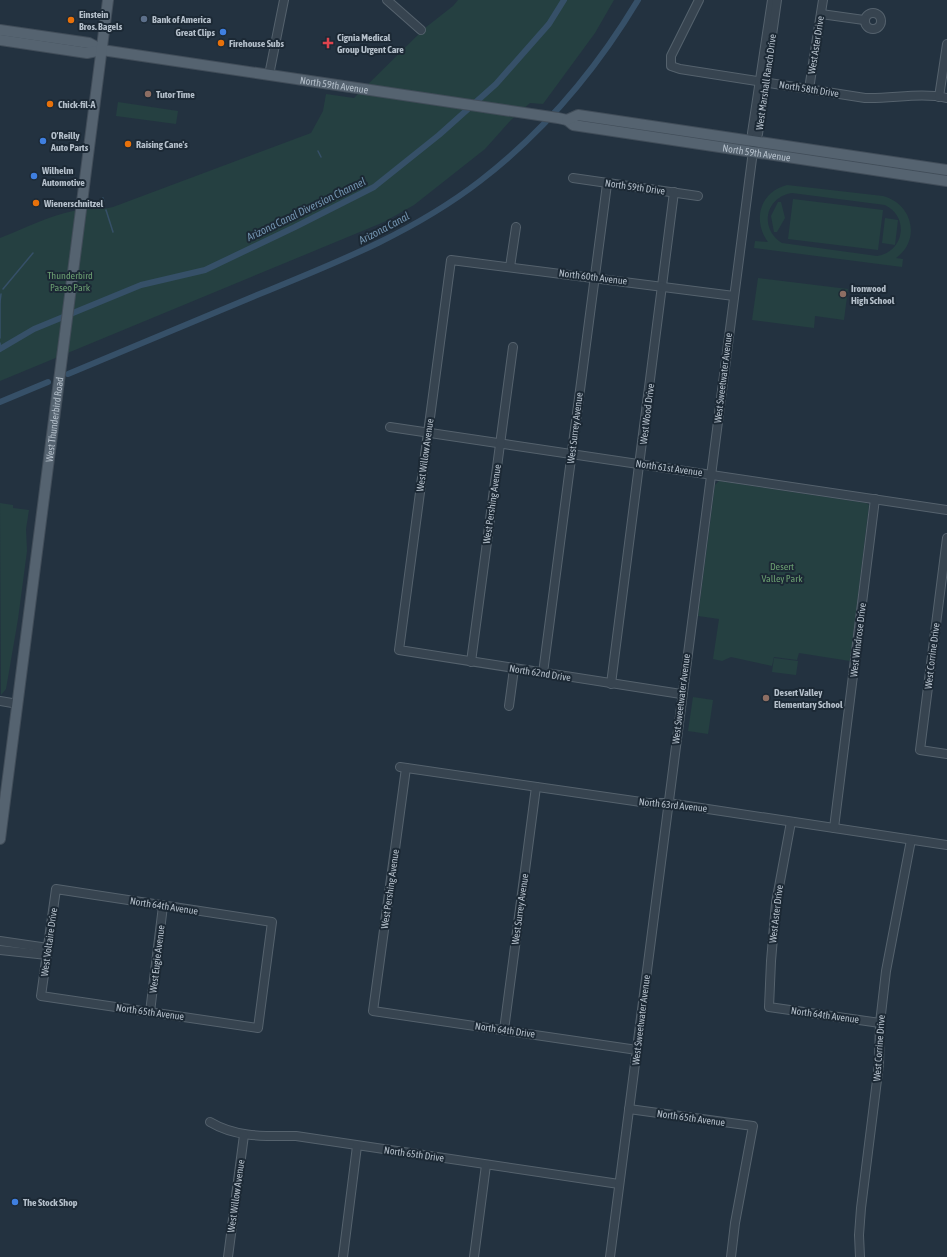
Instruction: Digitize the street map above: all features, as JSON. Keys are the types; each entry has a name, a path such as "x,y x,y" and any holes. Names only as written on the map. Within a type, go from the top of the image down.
{"main road":[{"name":"West Thunderbird Road","path":"0,838 108,0"},
{"name":"North 59th Avenue","path":"0,30 89,43 102,50"},
{"path":"3,40 14,38 28,39 31,34"},
{"name":"North 59th Avenue","path":"3,40 87,52 102,50 519,112 563,119 573,125 945,170"},
{"name":"North 59th Avenue","path":"753,146 947,181"},
{"path":"925,177 932,172 945,170"}],"street":[{"path":"269,75 284,0"},
{"path":"387,0 421,30"},
{"name":"North 58th Drive","path":"699,0 671,56 671,66 680,69 865,98 919,95 943,97"},
{"name":"West Marshall Ranch Drive","path":"753,146 758,134 772,0"},
{"name":"West Marshall Ranch Drive","path":"763,82 778,0"},
{"name":"West Aster Drive","path":"810,89 823,0"},
{"path":"821,14 864,20"},
{"path":"943,97 947,44"},
{"name":"West Sweetwater Avenue","path":"610,1257 681,694 753,146"},
{"name":"North 59th Drive","path":"573,178 698,196"},
{"name":"West Surrey Avenue","path":"543,673 607,184"},
{"name":"West Wood Drive","path":"611,684 674,192"},
{"path":"510,267 516,227"},
{"name":"North 60th Avenue","path":"451,260 595,277 734,296"},
{"name":"West Willow Avenue","path":"399,650 451,260"},
{"name":"West Pershing Avenue","path":"471,662 513,347"},
{"name":"North 61st Avenue","path":"390,427 947,510"},
{"name":"West Windrose Drive","path":"834,828 875,499"},
{"name":"West Corrine Drive","path":"947,538 920,750 947,754"},
{"name":"North 62nd Drive","path":"399,650 681,694"},
{"path":"509,706 514,668"},
{"path":"0,701 18,704"},
{"name":"West Pershing Avenue","path":"373,1011 403,767"},
{"name":"North 63rd Avenue","path":"403,767 648,803 668,803 947,845"},
{"name":"West Surrey Avenue","path":"504,1030 536,787"},
{"name":"West Aster Drive","path":"769,1007 776,903 791,822"},
{"name":"West Corrine Drive","path":"860,1257 860,1208 878,1064 880,1023 886,971 911,840"},
{"name":"North 64th Avenue","path":"56,889 272,922 258,1028"},
{"name":"West Voltaire Drive","path":"41,996 56,889"},
{"name":"West Eugie Avenue","path":"150,1012 163,906"},
{"path":"0,941 22,948 47,952"},
{"path":"0,950 22,948"},
{"name":"North 65th Avenue","path":"41,996 258,1028"},
{"name":"North 64th Avenue","path":"769,1007 880,1023"},
{"name":"North 64th Drive","path":"373,1011 637,1050"},
{"name":"North 65th Avenue","path":"629,1109 754,1126 735,1223 731,1257"},
{"name":"North 65th Drive","path":"210,1122 229,1132 244,1135 296,1136 619,1184"},
{"name":"West Willow Avenue","path":"228,1257 244,1135"},
{"path":"343,1257 357,1146"},
{"path":"474,1257 486,1165"}],"green space":[{"name":"Thunderbird Paseo Park","path":"458,0 614,0 595,33 543,104 530,103 511,120 485,149 414,205 384,222 0,381 0,238 45,219 64,213 78,210 113,207 311,133 323,111 326,94 354,98 425,28 453,6"},
{"path":"118,102 178,111 176,124 116,116"},
{"path":"787,185 883,196 893,200 907,214 910,223 911,233 909,242 896,258 903,259 902,267 754,248 755,241 768,242 760,225 761,208 770,194","holes":["792,193 885,205 893,210 898,217 901,225 900,234 898,241 893,248 886,253 877,256 782,243 770,230 768,222 768,214 771,207 783,196"]},
{"path":"793,199 883,210 878,250 788,239"},
{"path":"778,202 781,202 785,218 777,232 774,232 771,216"},
{"path":"885,218 898,220 895,245 882,243"},
{"path":"758,278 848,289 844,320 815,316 814,328 752,320"},
{"name":"Desert Valley Park","path":"719,481 866,503 869,505 850,661 799,653 797,660 774,657 772,666 731,657 722,661 713,659 719,619 698,616 715,485"},
{"path":"0,503 13,505 13,508 29,510 26,529 27,551 18,619 6,689 1,695"},
{"path":"774,658 798,661 796,675 772,672"},
{"path":"693,697 713,700 708,734 688,731"}],"waterway":[{"name":"Arizona Canal Diversion Channel","path":"0,349 34,329 141,285 205,270 374,187 439,135 496,84 549,24 564,0"},
{"name":"Arizona Canal","path":"68,374 319,270 402,231 455,199 504,162 568,98 605,51 638,0"},
{"path":"318,151 321,157"},
{"path":"106,210 113,232"},
{"path":"3,289 33,253"},
{"path":"0,302 1,294"},
{"path":"0,302 0,338"},
{"name":"Arizona Canal Diversion Channel","path":"0,343 1,349"},
{"path":"0,402 48,382"}],"place":[{"name":"Bank of America","path":"144,19"},
{"name":"Einstein Bros. Bagels","path":"71,20"},
{"name":"Great Clips","path":"223,32"},
{"name":"Firehouse Subs","path":"221,43"},
{"name":"Cignia Medical Group Urgent Care","path":"328,43"},
{"name":"Tutor Time","path":"148,94"},
{"name":"Chick-fil-A","path":"50,104"},
{"name":"O'Reilly Auto Parts","path":"43,141"},
{"name":"Raising Cane's","path":"128,144"},
{"name":"Wilhelm Automotive","path":"34,176"},
{"name":"Wienerschnitzel","path":"36,203"},
{"name":"Ironwood High School","path":"843,294"},
{"name":"Desert Valley Elementary School","path":"766,698"},
{"name":"The Stock Shop","path":"15,1202"}]}
